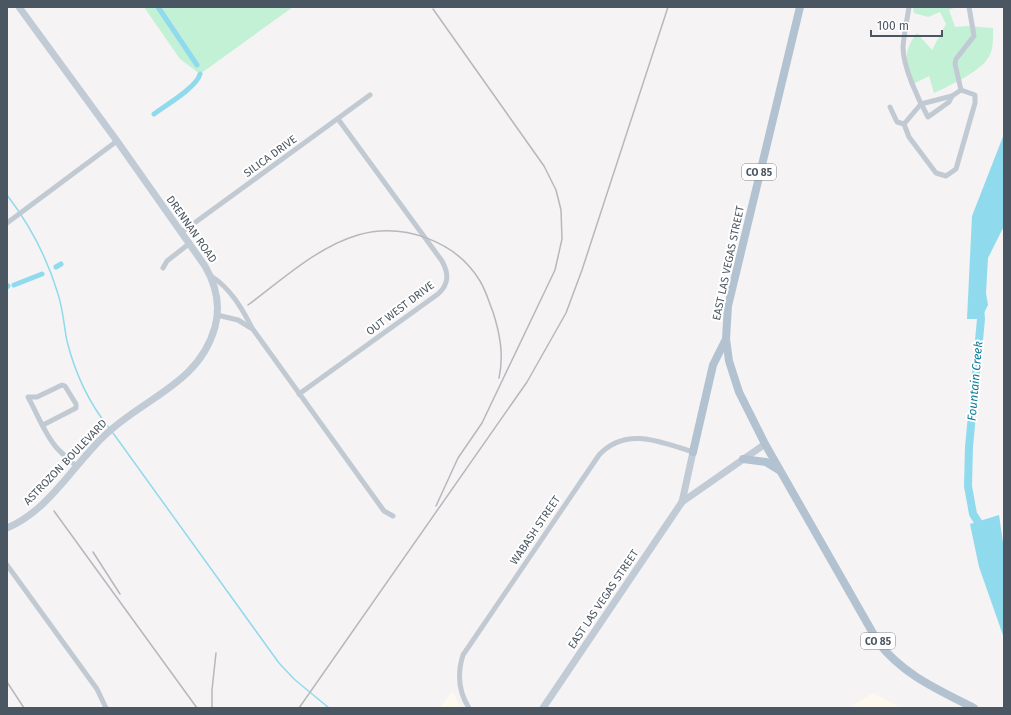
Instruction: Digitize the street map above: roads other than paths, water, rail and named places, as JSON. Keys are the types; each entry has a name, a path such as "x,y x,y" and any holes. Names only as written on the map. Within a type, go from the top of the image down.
{"main road":[{"name":"DRENNAN ROAD","path":"19,7 118,141 211,276"},
{"name":"EAST LAS VEGAS STREET","path":"543,708 682,502 765,444 735,380 726,339 727,316 735,273 800,7"},
{"name":"ASTROZON BOULEVARD","path":"7,528 33,512 117,424 194,367 204,356 211,341 218,315 217,296 211,276"},
{"path":"693,452 713,365 726,339"},
{"name":"CO 85","path":"765,444 874,635 886,652 919,680 974,708"},
{"name":"EAST LAS VEGAS STREET","path":"682,502 693,452"},
{"path":"743,459 766,462 782,472"}],"street":[{"path":"908,7 903,48 906,64 921,104 928,117 949,102 952,96"},
{"path":"961,90 955,64 956,59 974,36 974,28 969,7"},
{"path":"904,124 921,104 952,96 961,90"},
{"path":"904,124 909,138 936,173 946,176 956,169 975,103 975,95 961,90"},
{"name":"SILICA DRIVE","path":"182,232 370,95"},
{"path":"890,107 897,122 904,124"},
{"name":"OUT WEST DRIVE","path":"299,394 438,294 444,288 447,280 446,271 442,261 338,119"},
{"path":"7,223 118,141"},
{"path":"163,268 167,261 190,244"},
{"name":"DRENNAN ROAD","path":"211,276 224,284 245,314 252,328 384,511 393,516"},
{"path":"218,315 238,320 252,328"},
{"path":"43,425 76,408 76,404 65,386 37,397 28,397 43,425 55,446 76,466"},
{"name":"WABASH STREET","path":"469,708 459,684 459,670 463,655 599,455 611,444 633,437 653,440 693,452"},
{"path":"7,565 97,689 106,708"}],"water":[{"path":"1004,134 1004,226 988,258 986,293 988,305 981,319 967,319 972,216"},
{"path":"999,515 1004,549 1004,638 979,567 970,524"}],"waterway":[{"path":"158,7 197,65"},
{"path":"154,114 187,90 198,79 200,74"},
{"path":"7,195 23,218 49,267 60,300 67,341 74,365 89,398 109,428"},
{"path":"56,267 61,264"},
{"path":"14,285 42,274"},
{"name":"Fountain Creek","path":"980,309 981,319 969,447 968,486 973,514 984,531"},
{"path":"113,433 279,663 294,679 329,708"}],"railway":[{"path":"299,708 527,382 566,313 582,270 668,7"},
{"path":"433,9 544,166 556,190 561,210 562,239 555,270 482,423 458,458 436,506"},
{"path":"248,305 300,265 328,247 343,240 358,235 375,232 393,231 410,233 443,245 470,267 480,281 486,293 498,328 501,353 499,378"},
{"path":"54,511 197,708"},
{"path":"93,552 120,594"},
{"path":"212,708 212,690 216,653"},
{"path":"7,682 24,708"}]}
